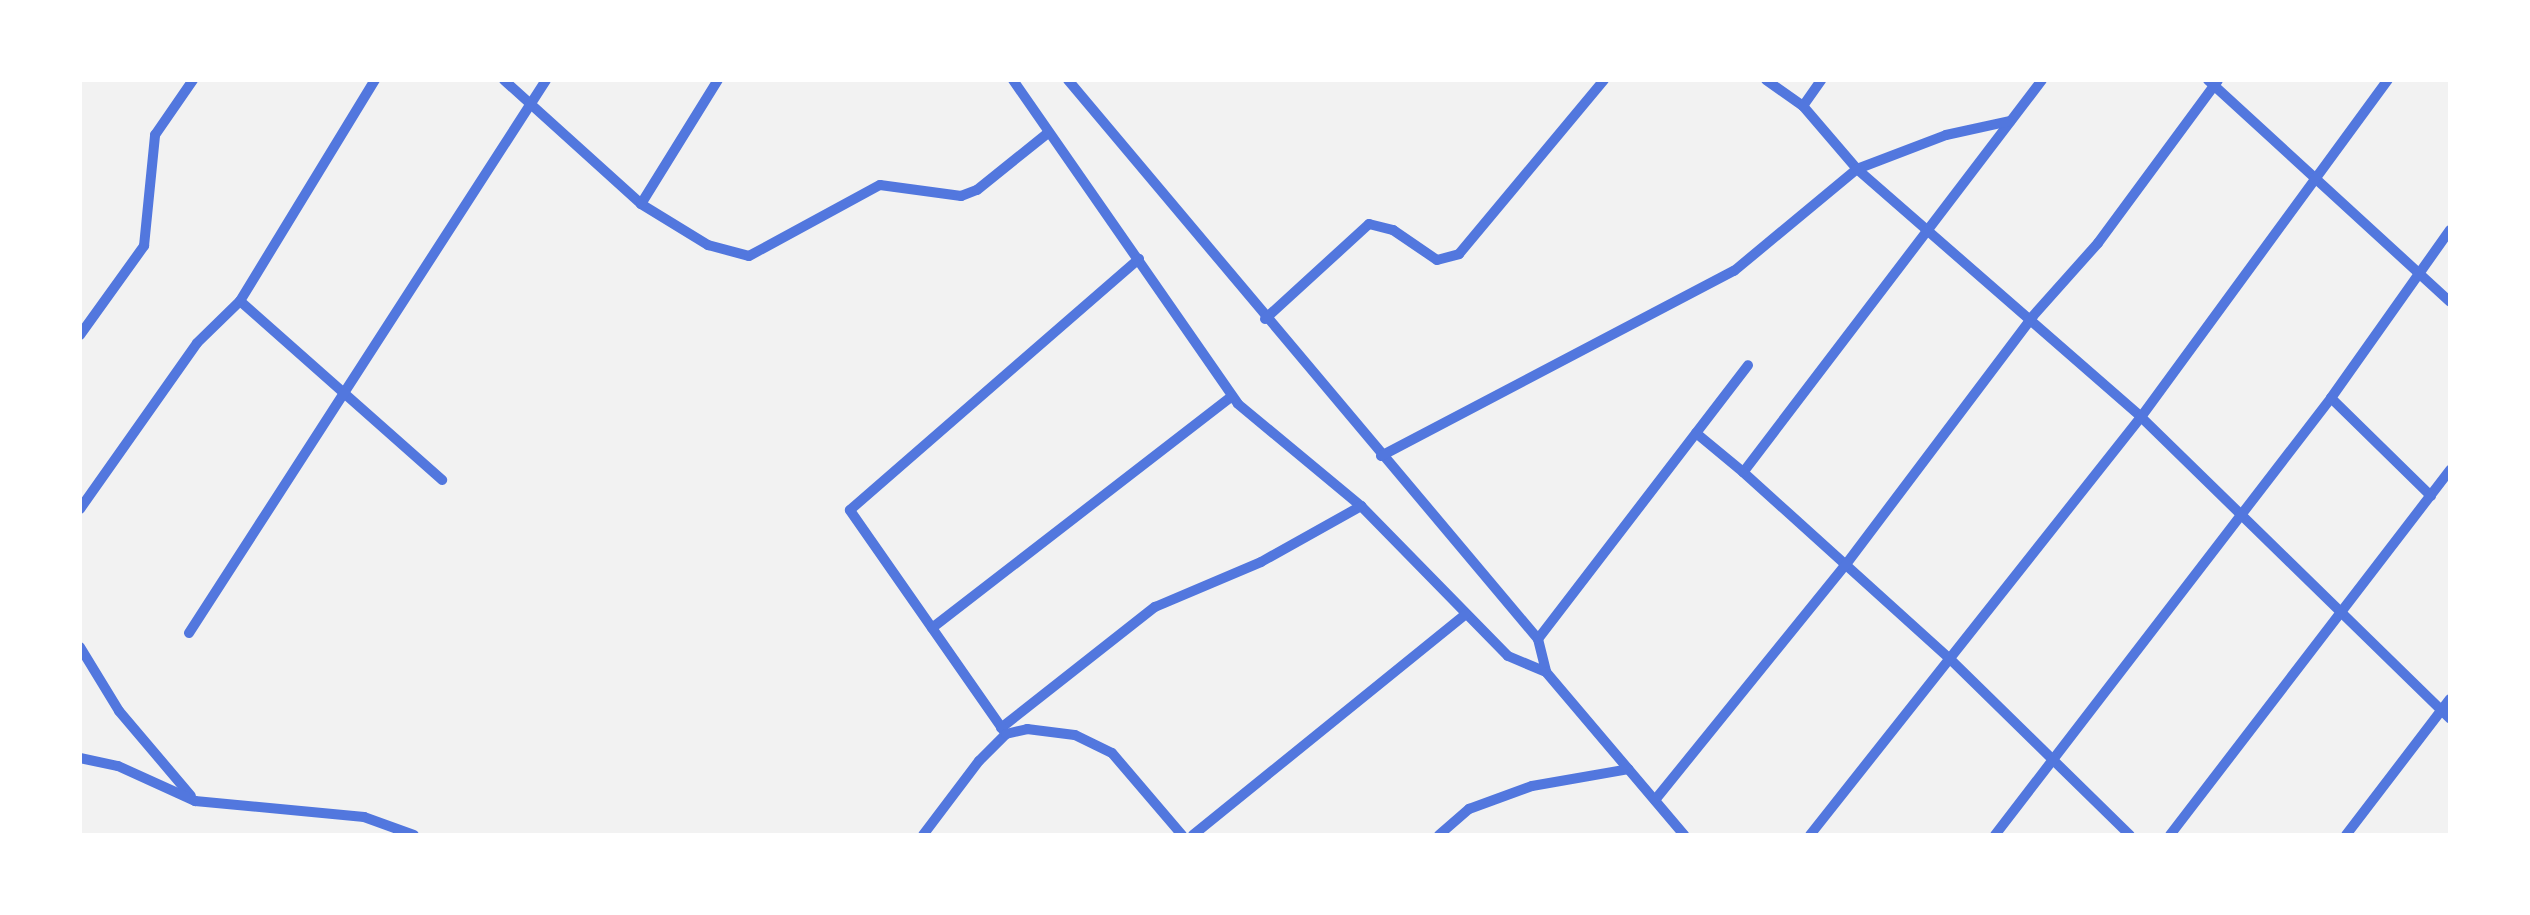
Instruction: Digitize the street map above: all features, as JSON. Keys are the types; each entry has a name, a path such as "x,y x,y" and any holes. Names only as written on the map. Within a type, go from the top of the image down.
{"street":[{"path":"80,335 144,246 155,135 193,80"},
{"path":"80,509 197,343 240,301 375,80"},
{"path":"504,80 640,204 708,245 749,256 880,185 961,196 977,190 1048,133"},
{"path":"188,634 546,80"},
{"path":"640,204 718,80"},
{"path":"1013,80 1232,396 1360,506 1508,656 1546,672 1684,835"},
{"path":"1068,80 1265,319 1538,639 1546,672"},
{"path":"1265,319 1355,230 1369,224 1393,230 1437,260 1459,254 1604,80"},
{"path":"1766,80 1802,106 1856,169 2033,316 2141,417 2446,716"},
{"path":"1802,106 1822,80"},
{"path":"1742,472 1926,224 2042,80"},
{"path":"1810,835 2141,417 2312,178 2388,80"},
{"path":"1655,800 1844,567 2033,316 2098,243 2213,82 2312,178 2450,302"},
{"path":"1382,456 1734,271 1856,169 1946,136 2010,121"},
{"path":"1995,835 2331,398 2450,230"},
{"path":"1004,731 850,510 1139,258"},
{"path":"240,301 442,480"},
{"path":"1538,639 1748,365"},
{"path":"932,628 1232,396"},
{"path":"2331,398 2430,496"},
{"path":"1696,433 1949,658 2130,835"},
{"path":"2170,835 2450,470"},
{"path":"923,835 1004,731 1154,607 1261,562 1360,506"},
{"path":"1193,835 1466,614"},
{"path":"80,647 119,710 195,801"},
{"path":"2346,835 2446,716 2450,699"},
{"path":"1004,731 1027,728 1094,741 1112,753 1182,835"},
{"path":"80,758 118,766 195,801 364,817 414,835"},
{"path":"1439,835 1469,809 1532,786 1630,769"}]}
